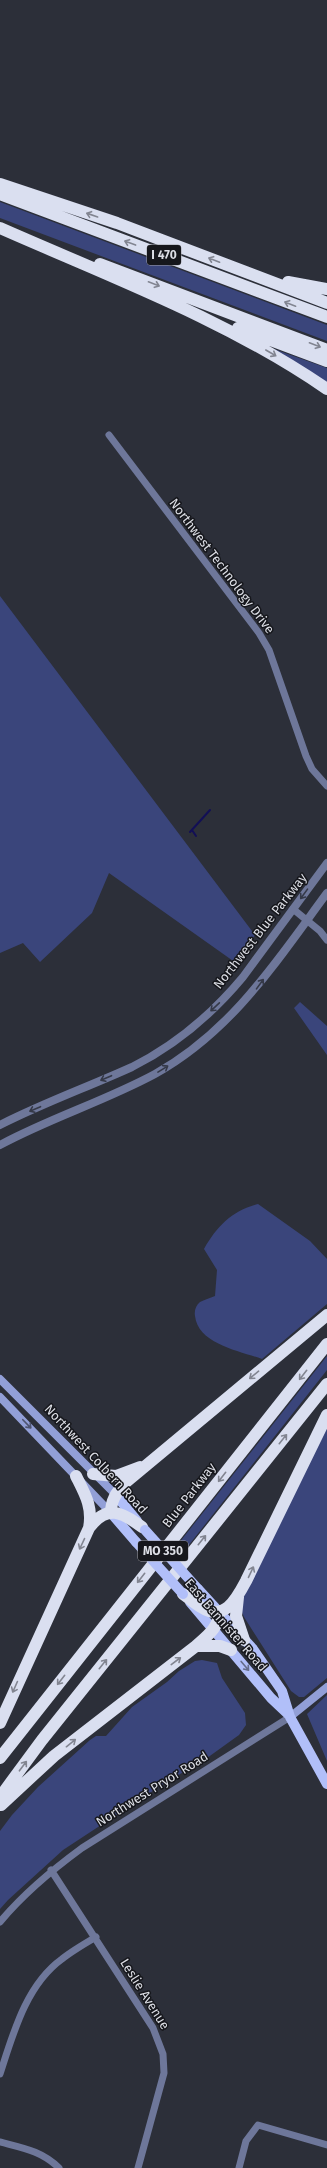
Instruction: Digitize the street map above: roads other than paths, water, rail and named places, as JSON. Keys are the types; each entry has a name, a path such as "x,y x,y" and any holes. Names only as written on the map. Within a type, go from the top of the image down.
{"highway":[{"path":"0,184 117,223 327,303"},
{"name":"I 470","path":"0,194 327,317"},
{"path":"0,227 160,298 249,341 327,389"},
{"name":"I 470","path":"0,227 327,350"},
{"path":"250,274 327,289"},
{"path":"160,298 327,361"},
{"path":"111,1513 111,1505 115,1494 147,1464 327,1315"},
{"name":"Blue Parkway","path":"0,1758 327,1344"},
{"name":"MO 350","path":"0,1798 42,1740 327,1384"},
{"path":"183,1594 200,1607 216,1613 227,1610 238,1597 327,1415"},
{"path":"93,1474 116,1476 147,1464"},
{"path":"0,1723 89,1528 91,1513 90,1502 76,1476"},
{"path":"89,1528 100,1516 111,1513 120,1513 144,1529"},
{"path":"238,1597 236,1616 244,1640"},
{"path":"0,1806 54,1756 196,1646 214,1630 218,1622 219,1612"},
{"path":"196,1646 220,1646 231,1650"}],"main road":[{"name":"Northwest Colbern Road","path":"0,1379 93,1474 115,1494 144,1529 219,1612"},
{"name":"Northwest Colbern Road","path":"0,1396 111,1513"},
{"name":"East Bannister Road","path":"111,1513 183,1594 271,1698 290,1717"},
{"name":"East Bannister Road","path":"219,1612 244,1640 282,1691 290,1717 327,1784"},
{"name":"Northwest Pryor Road","path":"290,1717 327,1688"}],"street":[{"name":"Northwest Technology Drive","path":"109,435 266,644 306,756 312,768 327,786"},
{"name":"Northwest Blue Parkway","path":"0,1125 133,1066 182,1035 230,993 327,863"},
{"path":"0,1145 19,1135 132,1085 179,1059 221,1025 257,989 327,893"},
{"path":"293,909 307,920 327,940"},
{"name":"Northwest Pryor Road","path":"0,1922 11,1908 51,1870 88,1844 290,1717"},
{"name":"Leslie Avenue","path":"51,1870 96,1937 153,2028 163,2054 164,2073 138,2168"},
{"path":"0,2074 14,2029 28,2002 46,1975 61,1959 96,1937"},
{"path":"239,2168 246,2141 258,2125 327,2145"},
{"path":"0,2142 36,2151 49,2159 58,2168"}],"waterway":[{"path":"190,832 210,810"},
{"path":"192,830 196,836"}]}
